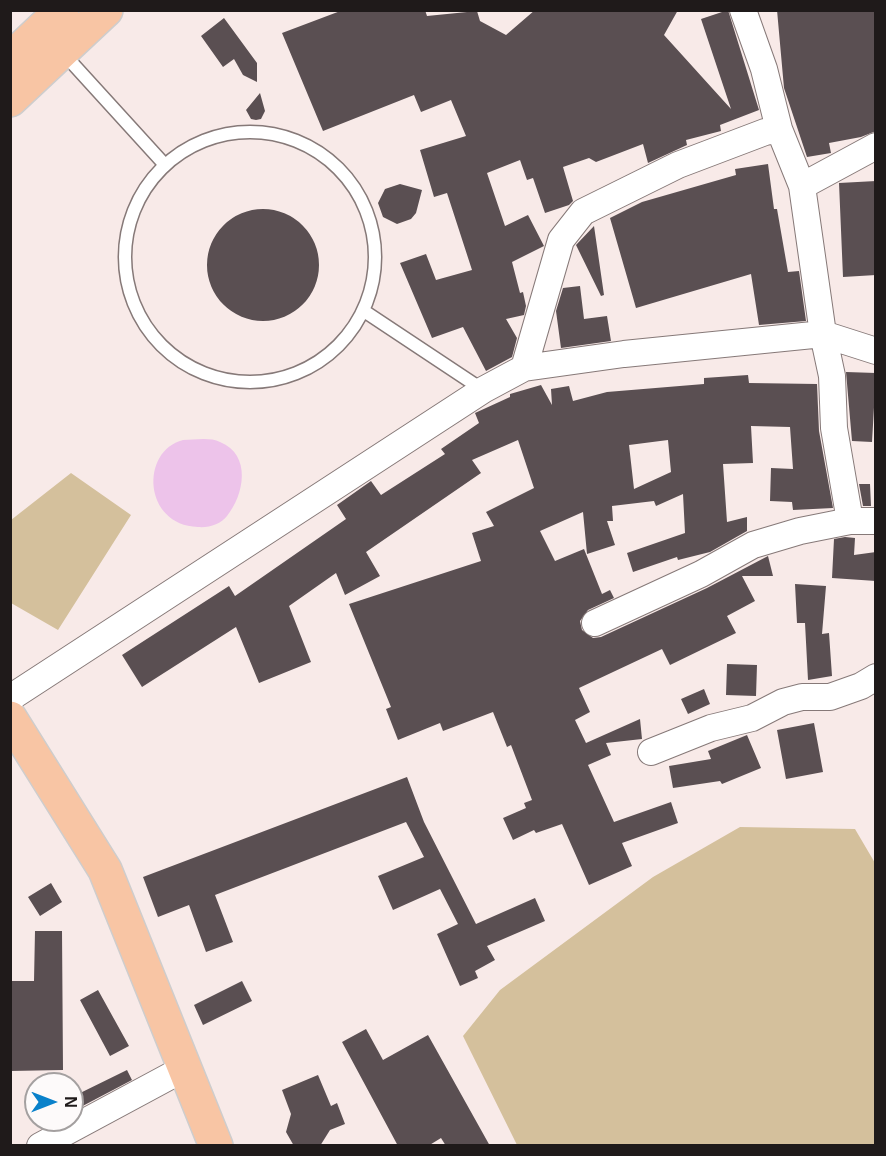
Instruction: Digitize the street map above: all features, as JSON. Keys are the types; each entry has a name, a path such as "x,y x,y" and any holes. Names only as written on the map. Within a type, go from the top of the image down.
{"main road":[{"path":"10,59 62,10"},
{"path":"10,100 106,10"},
{"path":"10,718 105,870 216,1146"}],"street":[{"path":"742,10 764,69 779,129 802,186 823,334 832,376 834,428 850,521"},
{"path":"524,368 561,240 583,212 678,165 765,132 779,129"},
{"path":"802,186 876,146"},
{"path":"10,698 483,390 524,368 624,354 823,334 876,351"},
{"path":"596,623 701,574 753,545 800,531 850,521 876,521"},
{"path":"651,752 711,728 752,718 783,702 802,697 830,697 861,686 876,677"},
{"path":"40,1146 185,1068"}],"lane":[{"path":"62,52 165,165"},
{"path":"250,132 291,140 310,147 336,166 356,190 369,218 375,249 373,281 364,310 345,339 320,362 289,377 256,383 223,380 191,368 164,348 143,321 130,290 125,256 130,223 144,192 165,165 190,147 220,135 250,132"},
{"path":"364,310 483,390"}],"shaded area":[{"path":"183,440 216,440 230,448 237,456 241,466 241,487 238,497 227,516 214,525 198,527 180,523 166,514 158,501 154,487 154,472 159,458 169,447"},
{"path":"71,473 131,515 58,630 11,603 11,520"},
{"path":"740,827 855,829 875,863 875,1145 517,1145 463,1036 500,990 653,877"}],"building":[{"path":"343,10 425,10 427,16 477,11 480,21 506,35 535,10 678,10 664,35 731,109 701,19 728,10 759,110 720,125 721,131 686,140 687,145 648,163 643,144 596,162 589,158 563,167 573,201 569,205 545,213 533,178 527,180 520,160 487,173 505,226 528,215 544,246 512,262 520,293 523,292 526,306 524,315 506,319 517,338 512,357 486,371 463,327 432,338 400,263 426,254 436,280 472,270 447,193 434,197 420,150 466,136 451,100 421,112 414,95 323,131 282,33"},
{"path":"777,10 876,10 876,131 861,137 829,143 831,153 807,157 784,88"},
{"path":"224,18 257,63 257,82 243,75 234,59 223,67 201,36"},
{"path":"260,93 265,111 261,119 251,119 246,110"},
{"path":"768,164 774,209 777,209 788,272 799,271 806,321 759,325 751,274 636,308 610,218 642,202 736,175 735,169"},
{"path":"876,181 876,275 843,277 839,183"},
{"path":"400,184 422,190 416,213 411,219 397,224 383,217 378,203 385,189"},
{"path":"263,209 284,213 303,225 315,244 319,265 315,286 303,305 284,317 263,321 242,317 223,305 211,286 207,265 211,244 223,225 242,213"},
{"path":"594,226 604,295 601,296 576,245"},
{"path":"580,286 584,319 607,316 611,341 561,348 556,311 563,288"},
{"path":"846,372 876,373 872,442 852,441"},
{"path":"748,375 749,383 817,384 819,431 833,508 793,510 792,502 770,501 771,468 793,469 790,427 751,426 753,463 723,464 727,522 747,517 747,531 710,552 678,560 677,557 633,572 627,553 685,533 683,494 656,506 654,501 612,506 613,521 607,521 615,545 587,554 583,512 540,531 555,561 584,549 602,594 610,590 614,598 588,610 580,621 582,630 593,638 601,637 707,588 768,556 773,576 742,576 755,601 727,616 736,633 670,665 662,649 579,688 590,712 575,720 586,743 640,719 642,739 606,743 611,755 588,765 614,822 671,802 678,823 622,843 632,866 589,885 562,824 536,833 534,830 513,840 503,818 526,808 524,803 532,800 511,745 507,747 493,712 443,731 440,723 398,740 386,709 391,707 349,604 481,561 472,533 494,526 486,512 534,488 518,440 472,460 481,473 366,552 380,576 345,595 336,573 289,606 311,662 259,683 236,627 142,687 122,655 229,586 235,596 346,519 337,505 371,481 381,495 445,454 441,449 479,423 475,413 510,397 510,394 541,385 552,405 551,389 569,386 573,401 607,392 704,384 704,378","holes":["668,440 671,472 634,489 629,445"]},
{"path":"859,484 870,484 871,506 863,506"},
{"path":"855,538 854,555 876,552 876,581 832,578 834,539"},
{"path":"795,584 826,586 822,634 829,633 832,676 808,680 805,623 797,623"},
{"path":"727,664 757,665 756,696 726,695"},
{"path":"704,689 710,704 688,714 681,699"},
{"path":"814,723 823,772 786,779 777,730"},
{"path":"747,735 761,768 722,784 720,781 673,788 669,766 711,759 708,751"},
{"path":"407,777 424,822 476,924 535,898 545,921 487,946 495,960 475,971 478,978 460,986 437,934 458,924 440,889 393,910 378,876 424,857 406,822 215,895 233,942 206,952 189,905 158,917 143,877"},
{"path":"51,883 62,902 40,916 28,897"},
{"path":"35,931 62,931 63,1070 10,1071 10,981 34,981"},
{"path":"242,981 252,1001 203,1025 194,1005"},
{"path":"98,990 129,1046 110,1056 80,1000"},
{"path":"366,1029 383,1060 428,1035 490,1146 446,1146 441,1138 428,1146 398,1146 342,1042"},
{"path":"127,1070 132,1080 84,1105 84,1091"},
{"path":"318,1075 331,1106 337,1103 345,1124 330,1130 320,1146 294,1146 286,1132 291,1114 282,1090"}]}
